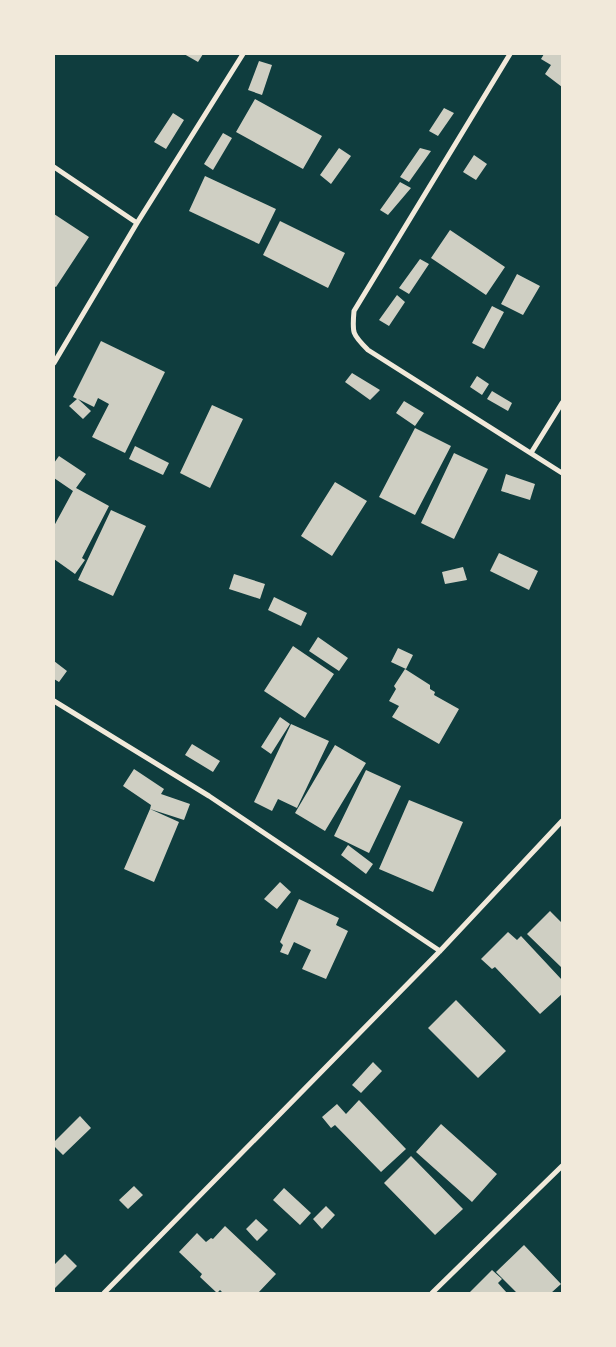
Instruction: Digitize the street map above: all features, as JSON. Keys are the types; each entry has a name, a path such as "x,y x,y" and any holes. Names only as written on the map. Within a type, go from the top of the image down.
{"street":[{"path":"54,363 137,223 243,54"},
{"path":"510,54 354,310 352,327 356,338 368,350 562,473"},
{"path":"54,168 137,223"},
{"path":"531,453 562,403"},
{"path":"54,701 209,796 440,951"},
{"path":"104,1293 440,951 562,821"},
{"path":"432,1293 562,1166"}],"building":[{"path":"184,54 203,54 198,62"},
{"path":"544,54 562,54 562,87 545,74 551,65 541,59"},
{"path":"259,61 272,65 262,95 248,90"},
{"path":"255,99 322,136 303,169 236,132"},
{"path":"444,108 454,113 438,136 429,131"},
{"path":"173,113 184,120 166,149 154,142"},
{"path":"223,133 232,138 213,170 204,164"},
{"path":"339,148 351,156 331,184 320,175"},
{"path":"420,148 431,151 409,182 400,177"},
{"path":"474,155 487,164 476,180 463,172"},
{"path":"205,176 276,209 259,244 189,211"},
{"path":"400,182 411,188 388,215 380,210"},
{"path":"54,214 89,237 56,287 54,286"},
{"path":"280,221 345,253 328,288 263,255"},
{"path":"450,230 505,267 486,295 431,258"},
{"path":"420,259 429,264 409,294 399,288"},
{"path":"517,274 540,286 523,315 501,304"},
{"path":"397,295 405,302 389,326 379,320"},
{"path":"492,306 504,312 484,349 472,343"},
{"path":"101,341 165,372 125,453 92,437 109,404 98,398 94,407 78,399 91,411 83,419 69,406 77,399 73,397"},
{"path":"352,373 380,390 370,400 345,382"},
{"path":"477,376 489,384 482,395 470,387"},
{"path":"492,391 512,403 508,411 487,399"},
{"path":"404,401 424,413 415,426 396,413"},
{"path":"212,405 243,419 210,488 180,473"},
{"path":"415,428 451,446 415,515 379,497"},
{"path":"135,446 169,463 163,475 129,459"},
{"path":"454,453 488,469 454,539 421,523"},
{"path":"59,456 86,474 76,488 109,506 82,558 85,560 75,574 54,559 54,526 73,491 54,478 54,463"},
{"path":"506,474 535,484 530,500 501,491"},
{"path":"335,482 367,501 332,556 301,536"},
{"path":"111,510 146,526 113,596 78,580"},
{"path":"499,553 538,571 529,590 490,571"},
{"path":"463,567 467,580 445,584 442,572"},
{"path":"234,574 265,584 260,599 229,589"},
{"path":"274,597 307,613 301,626 268,610"},
{"path":"318,637 348,658 339,671 309,651"},
{"path":"293,646 334,674 305,718 264,691"},
{"path":"398,648 413,655 406,669 391,662"},
{"path":"54,661 67,671 59,682 54,679"},
{"path":"405,669 430,685 430,689 435,692 434,695 459,709 439,744 392,717 399,706 389,701 396,689 394,686"},
{"path":"280,717 290,724 271,754 261,747"},
{"path":"291,724 329,741 297,808 278,799 272,811 254,802"},
{"path":"192,744 220,761 213,772 185,755"},
{"path":"335,745 366,763 325,831 295,813"},
{"path":"134,769 164,789 161,794 190,804 184,820 150,809 151,805 123,786"},
{"path":"366,770 401,786 369,853 334,836"},
{"path":"409,800 463,822 433,892 379,869"},
{"path":"150,809 179,822 154,882 124,869"},
{"path":"348,845 373,864 366,874 341,855"},
{"path":"280,882 291,892 277,909 264,899"},
{"path":"299,899 339,918 336,925 348,931 326,979 302,969 311,950 294,942 288,955 280,952 283,945 280,942"},
{"path":"550,911 562,923 562,968 527,934"},
{"path":"508,932 517,940 521,936 562,980 562,994 540,1014 495,967 492,969 481,959"},
{"path":"456,1000 506,1051 478,1078 428,1028"},
{"path":"373,1062 382,1071 361,1093 352,1085"},
{"path":"359,1100 406,1149 381,1172 335,1125 331,1128 322,1117 337,1104 346,1114"},
{"path":"80,1116 91,1128 63,1155 54,1146 54,1142"},
{"path":"441,1124 497,1174 472,1202 416,1152"},
{"path":"411,1156 463,1209 435,1235 384,1183"},
{"path":"134,1186 143,1195 128,1209 119,1200"},
{"path":"284,1188 311,1213 300,1225 273,1200"},
{"path":"326,1206 335,1215 322,1229 313,1219"},
{"path":"256,1219 268,1230 257,1241 246,1229"},
{"path":"225,1226 276,1274 258,1293 223,1293 220,1290 217,1293 200,1277 202,1274 179,1252 197,1233 206,1242 211,1238 213,1239"},
{"path":"524,1245 561,1284 551,1293 517,1293 496,1272"},
{"path":"65,1254 77,1266 54,1289 54,1265"},
{"path":"492,1270 502,1279 498,1283 507,1293 469,1293"}]}
